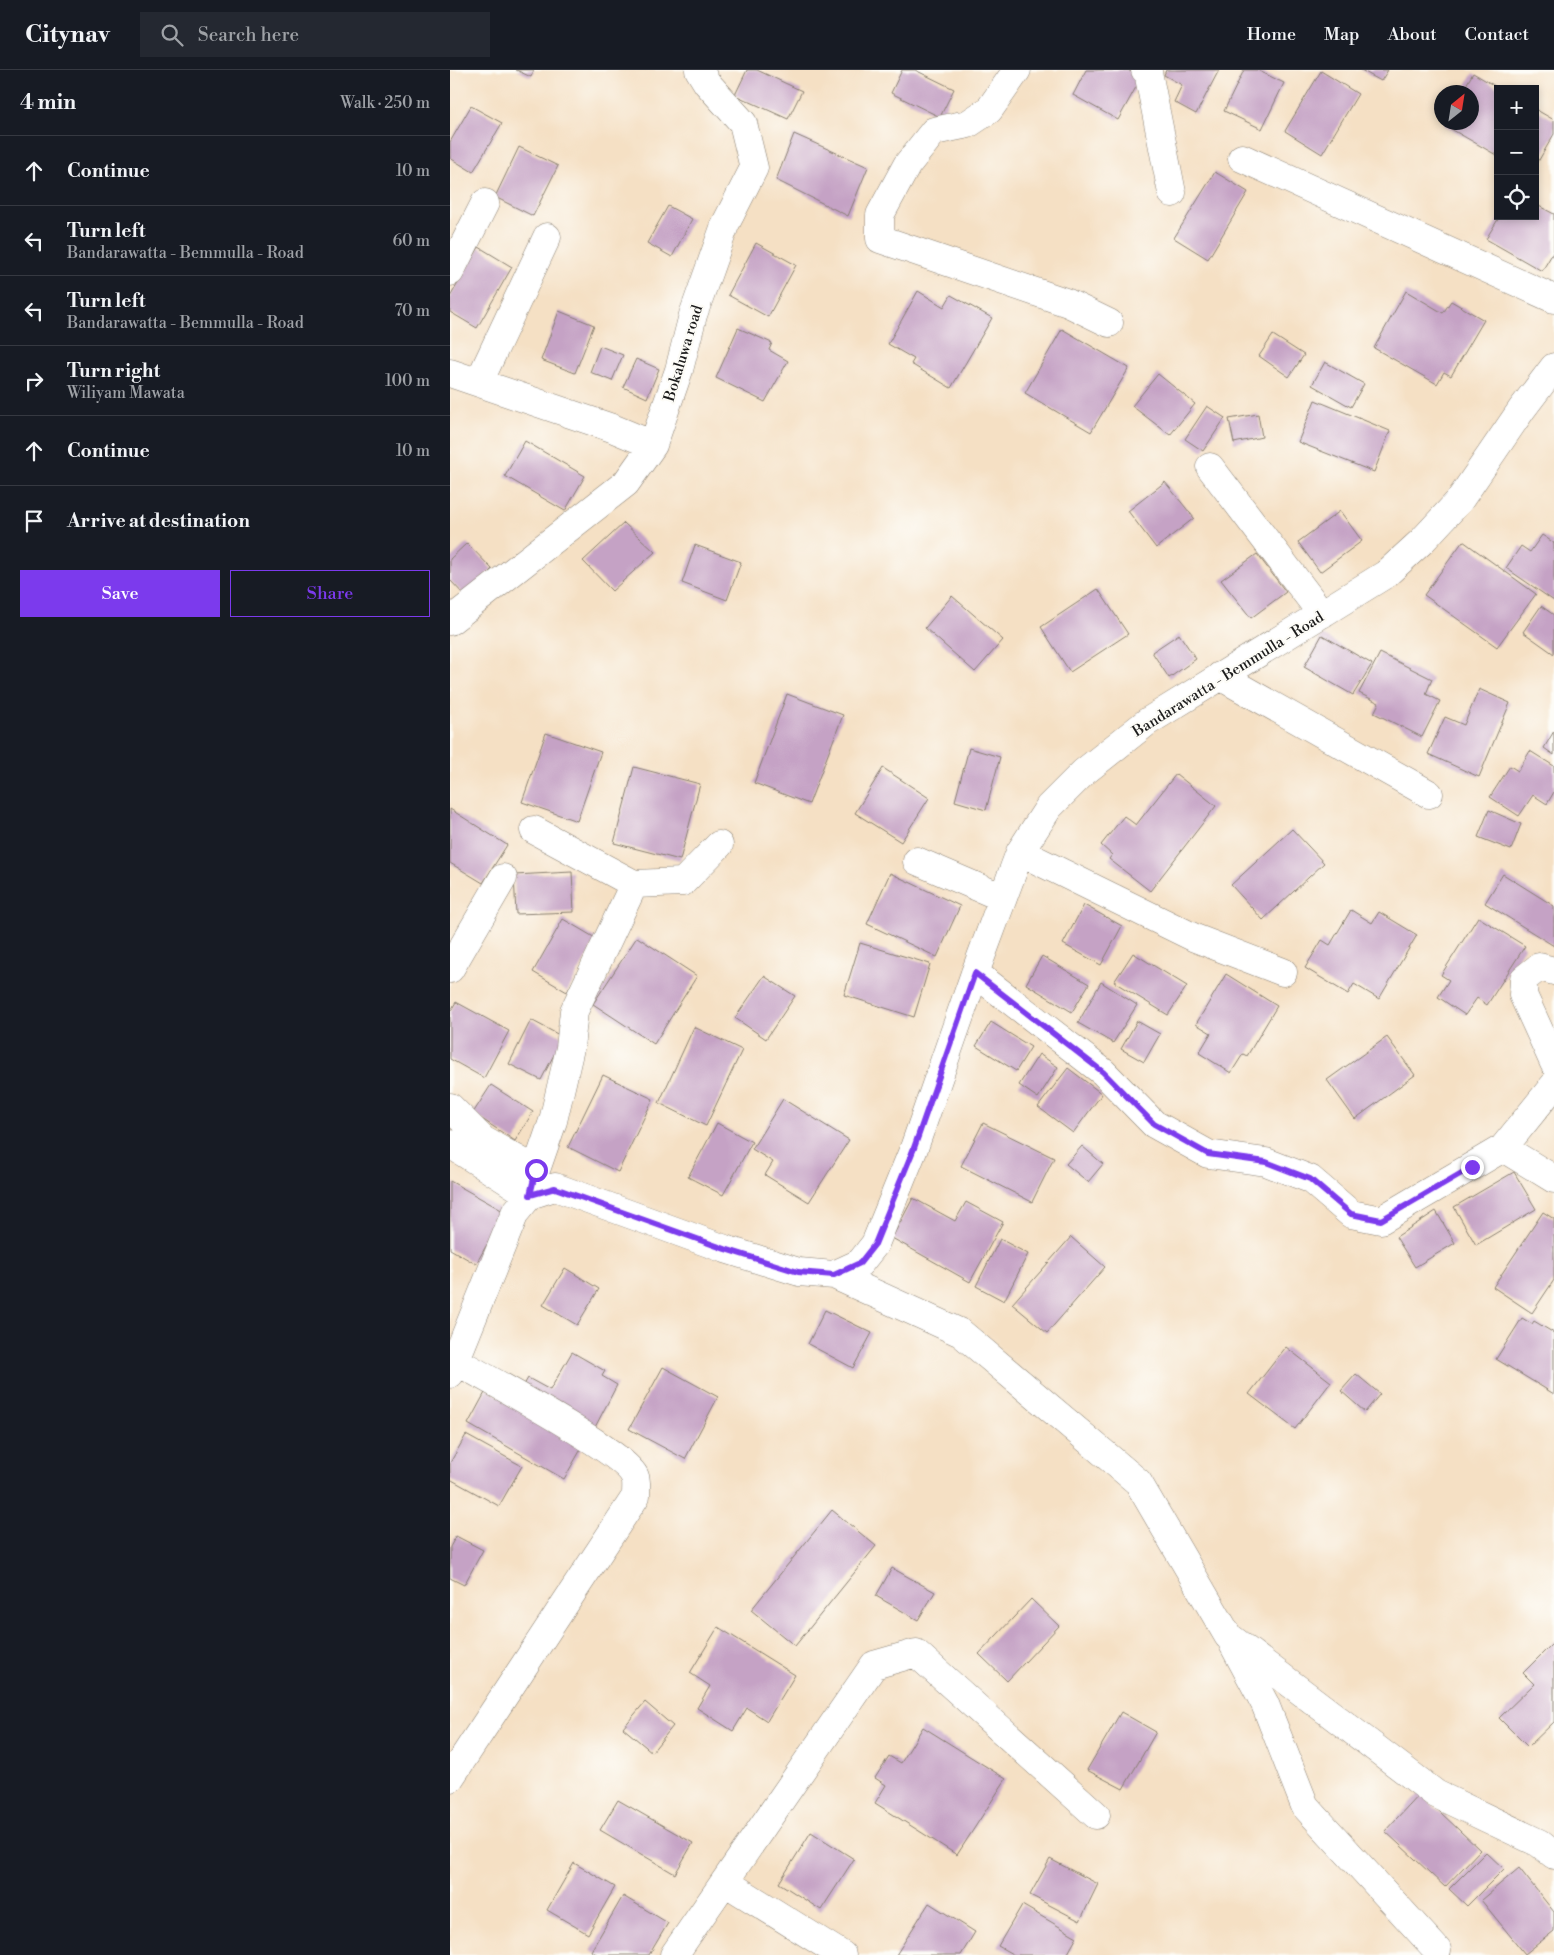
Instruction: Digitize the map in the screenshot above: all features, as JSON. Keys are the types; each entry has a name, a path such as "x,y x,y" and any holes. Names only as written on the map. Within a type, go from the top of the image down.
{"street":[{"name":"Bokaluwa road","path":"450,621 626,483 653,446 679,370 693,315 725,225 754,168 742,123 699,70"},
{"path":"1017,70 989,110 968,124 934,131 907,165 880,215 880,239 1068,303 1110,323"},
{"path":"1146,70 1148,72 1172,193"},
{"path":"1242,158 1554,299"},
{"path":"450,272 486,203"},
{"path":"479,382 547,237"},
{"name":"Bandarawatta - Bemmulla - Road","path":"533,1182 555,1188 725,1249 798,1272 834,1275 860,1263 875,1244 914,1148 975,973 1020,852 1050,807 1084,772 1148,722 1386,574 1422,541 1459,501 1522,409 1554,367"},
{"path":"450,373 612,428 653,446"},
{"path":"1210,467 1322,614"},
{"path":"1220,676 1428,794"},
{"path":"534,830 634,884 683,882 719,846"},
{"path":"1020,852 1195,938 1283,972"},
{"path":"918,861 1004,898"},
{"path":"450,969 503,878"},
{"path":"450,1778 636,1496 635,1477 626,1465 585,1436 453,1368 515,1213 533,1182 553,1122 570,1048 574,1011 634,884"},
{"path":"1554,971 1539,966 1524,979 1524,995 1554,1063"},
{"path":"975,973 1103,1072 1154,1124 1208,1154 1266,1162 1310,1179 1351,1214 1381,1220 1503,1148 1554,1085"},
{"path":"450,1107 483,1140 533,1182"},
{"path":"450,1144 533,1182"},
{"path":"1503,1148 1553,1179"},
{"path":"834,1275 961,1333 1138,1482 1228,1636 1265,1704 1305,1806 1437,1950"},
{"path":"1228,1636 1436,1794 1539,1843 1554,1855"},
{"path":"674,1955 874,1665 916,1653 1096,1815"},
{"path":"725,1882 842,1955"}],"building":[{"path":"516,70 534,70 531,77"},
{"path":"747,70 757,70 802,91 788,119 735,95"},
{"path":"902,70 915,70 954,89 940,117 891,93"},
{"path":"1086,70 1128,70 1141,78 1118,120 1073,95"},
{"path":"1166,70 1219,70 1196,114 1174,102 1182,85 1164,75"},
{"path":"1244,70 1257,70 1284,83 1262,129 1224,111"},
{"path":"1361,70 1388,70 1381,81"},
{"path":"1321,71 1358,94 1322,154 1285,131"},
{"path":"1473,73 1494,85 1494,154 1453,130 1479,130 1479,85 1466,85"},
{"path":"471,106 502,123 473,172 450,158 450,142"},
{"path":"1539,111 1554,120 1554,134 1539,160"},
{"path":"794,134 868,167 848,216 776,180"},
{"path":"519,147 558,166 533,216 495,197"},
{"path":"1215,172 1248,192 1208,259 1174,238"},
{"path":"668,206 692,219 672,257 647,243"},
{"path":"1539,206 1554,214 1554,251 1542,271 1486,239 1498,220 1539,220"},
{"path":"756,243 796,265 768,317 728,295"},
{"path":"479,247 512,267 477,328 450,312 450,297"},
{"path":"918,291 944,307 951,295 992,318 951,388 911,364 914,359 888,344"},
{"path":"1406,291 1443,313 1451,301 1484,320 1451,376 1444,372 1437,384 1374,348"},
{"path":"559,311 594,325 575,373 541,360"},
{"path":"738,328 772,343 769,350 788,361 765,402 716,378"},
{"path":"1062,329 1129,368 1091,432 1025,393"},
{"path":"1273,335 1304,355 1289,377 1259,356"},
{"path":"600,346 623,355 612,381 590,372"},
{"path":"636,359 659,369 647,398 623,387"},
{"path":"1325,362 1364,384 1351,407 1312,385"},
{"path":"1158,374 1195,404 1170,435 1132,406"},
{"path":"1315,400 1390,431 1374,472 1298,442"},
{"path":"1207,406 1225,418 1203,451 1185,439"},
{"path":"1258,414 1262,437 1234,443 1229,419"},
{"path":"525,441 585,476 565,511 505,476"},
{"path":"1165,482 1194,518 1156,548 1128,511"},
{"path":"1340,511 1362,541 1320,572 1298,542"},
{"path":"624,523 655,552 612,591 583,561"},
{"path":"1542,535 1554,543 1554,601 1506,568 1521,546 1530,552"},
{"path":"1463,541 1536,594 1497,647 1424,595"},
{"path":"467,543 492,569 465,596 450,580 450,559"},
{"path":"695,545 741,562 727,600 682,583"},
{"path":"1257,554 1286,592 1251,618 1221,580"},
{"path":"1098,589 1128,634 1070,672 1041,627"},
{"path":"952,596 1003,640 975,672 925,628"},
{"path":"1541,606 1554,615 1554,654 1523,632"},
{"path":"1179,634 1196,659 1169,678 1152,652"},
{"path":"1322,635 1372,664 1353,695 1304,667"},
{"path":"1380,653 1432,679 1426,694 1440,701 1422,737 1374,713 1379,703 1359,693"},
{"path":"1479,689 1510,703 1479,777 1428,754 1445,717 1464,725"},
{"path":"787,694 843,715 809,804 754,783"},
{"path":"1554,731 1554,755 1544,748"},
{"path":"546,733 601,752 577,821 522,802"},
{"path":"969,748 1000,757 986,810 955,801"},
{"path":"1530,751 1554,766 1554,792 1547,804 1533,795 1519,816 1490,797 1510,766 1518,771"},
{"path":"634,767 700,784 680,860 614,843"},
{"path":"883,768 929,798 901,842 855,813"},
{"path":"1176,774 1216,806 1150,891 1109,859 1112,855 1101,845 1124,816 1136,825"},
{"path":"450,809 507,845 483,883 450,863"},
{"path":"1489,810 1521,824 1511,850 1478,837"},
{"path":"1292,829 1324,863 1263,920 1231,885"},
{"path":"572,872 574,912 516,914 514,875"},
{"path":"890,873 960,906 937,957 867,924"},
{"path":"1503,874 1554,906 1554,946 1485,903"},
{"path":"1084,905 1122,926 1101,965 1063,944"},
{"path":"1351,910 1372,923 1379,912 1417,935 1379,999 1354,984 1348,994 1305,968 1322,940 1330,945"},
{"path":"1478,917 1525,946 1487,1005 1477,998 1465,1015 1438,997 1449,980 1441,975"},
{"path":"563,919 597,939 567,992 533,972"},
{"path":"637,937 697,976 654,1044 593,1004"},
{"path":"860,943 930,964 914,1017 844,995"},
{"path":"1133,953 1187,986 1168,1015 1114,982"},
{"path":"1042,956 1089,984 1072,1012 1026,984"},
{"path":"1226,974 1277,1006 1247,1056 1243,1054 1231,1073 1199,1053 1211,1033 1196,1024"},
{"path":"764,976 795,996 766,1039 735,1018"},
{"path":"1101,982 1137,1005 1113,1043 1078,1023"},
{"path":"456,1002 509,1031 484,1078 450,1059 450,1012"},
{"path":"531,1020 563,1037 541,1080 509,1064"},
{"path":"1137,1021 1160,1034 1144,1062 1121,1049"},
{"path":"991,1022 1031,1047 1016,1071 976,1046"},
{"path":"694,1027 742,1050 706,1126 659,1103"},
{"path":"1387,1037 1415,1075 1355,1119 1327,1080"},
{"path":"1039,1054 1058,1067 1038,1098 1019,1085"},
{"path":"1068,1068 1102,1094 1073,1133 1038,1107"},
{"path":"603,1075 653,1099 618,1172 568,1147"},
{"path":"491,1085 533,1112 515,1141 473,1113"},
{"path":"783,1099 849,1140 809,1202 765,1175 773,1162 752,1149"},
{"path":"717,1123 752,1142 723,1195 688,1177"},
{"path":"983,1123 1054,1158 1032,1202 961,1166"},
{"path":"1082,1146 1103,1164 1088,1182 1066,1164"},
{"path":"1514,1172 1536,1209 1476,1245 1454,1207"},
{"path":"450,1181 505,1212 476,1264 450,1249"},
{"path":"913,1198 955,1221 966,1202 1003,1222 970,1282 892,1238"},
{"path":"1436,1211 1455,1243 1415,1267 1396,1237"},
{"path":"1543,1212 1554,1219 1554,1280 1532,1313 1493,1287"},
{"path":"1071,1237 1105,1267 1047,1333 1012,1304"},
{"path":"1000,1239 1028,1254 1004,1301 976,1286"},
{"path":"565,1268 599,1289 577,1325 543,1305"},
{"path":"825,1310 872,1333 853,1368 808,1344"},
{"path":"1522,1318 1532,1324 1534,1321 1554,1333 1554,1394 1496,1359"},
{"path":"1286,1347 1331,1382 1295,1429 1249,1394"},
{"path":"572,1352 605,1371 602,1376 617,1385 592,1433 520,1392 528,1378 550,1390"},
{"path":"663,1367 718,1397 685,1459 629,1429"},
{"path":"1356,1374 1380,1394 1365,1412 1341,1391"},
{"path":"487,1389 584,1444 564,1479 468,1424"},
{"path":"466,1435 522,1466 499,1506 450,1479 450,1463"},
{"path":"832,1510 876,1546 795,1646 751,1610"},
{"path":"456,1536 483,1550 464,1585 450,1578 450,1547"},
{"path":"892,1568 935,1592 918,1620 876,1596"},
{"path":"1031,1599 1059,1626 1007,1681 979,1654"},
{"path":"718,1627 795,1675 767,1721 747,1708 733,1731 697,1708 710,1686 690,1673"},
{"path":"1554,1642 1554,1722 1528,1747 1499,1718 1534,1684 1523,1673"},
{"path":"645,1702 673,1726 652,1752 623,1728"},
{"path":"1121,1712 1156,1732 1123,1789 1087,1770"},
{"path":"923,1727 1006,1779 957,1855 875,1803 886,1785 875,1778 889,1756 901,1763"},
{"path":"1420,1793 1480,1850 1445,1887 1385,1831"},
{"path":"618,1800 693,1843 675,1874 600,1830"},
{"path":"811,1832 854,1859 821,1910 779,1883"},
{"path":"1486,1852 1504,1869 1467,1906 1449,1889"},
{"path":"1050,1859 1098,1884 1080,1921 1030,1895"},
{"path":"574,1863 615,1887 588,1934 547,1910"},
{"path":"1519,1868 1554,1912 1554,1931 1525,1954 1481,1900"},
{"path":"623,1896 668,1923 649,1955 598,1955 591,1951"},
{"path":"929,1903 975,1932 961,1955 896,1955"},
{"path":"1022,1905 1077,1937 1067,1955 1014,1955 998,1946"}],"route":[{"path":"536,1170 530,1195 555,1188 725,1249 798,1272 834,1275 860,1263 875,1244 914,1148 975,973 1103,1072 1154,1124 1208,1154 1266,1162 1310,1179 1351,1214 1381,1220 1472,1167"}]}
